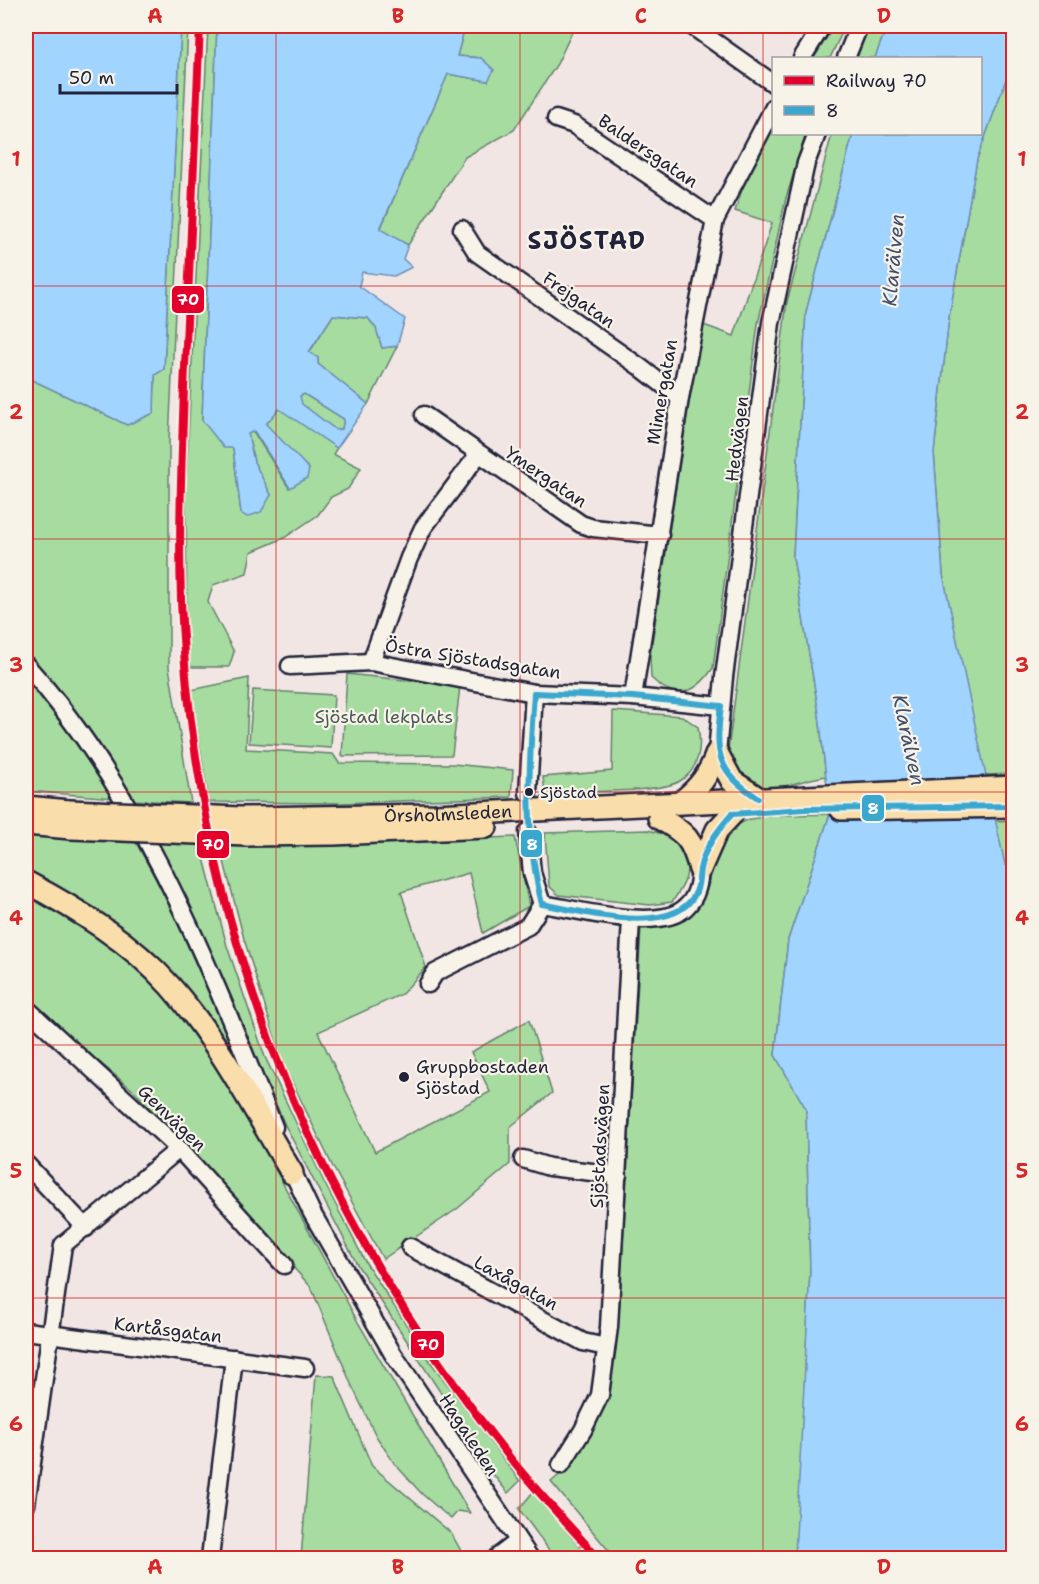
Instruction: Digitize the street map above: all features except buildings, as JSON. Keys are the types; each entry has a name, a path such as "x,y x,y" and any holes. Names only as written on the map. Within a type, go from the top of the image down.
{"main road":[{"path":"717,753 732,781 758,798"},
{"path":"681,802 705,779 717,753"},
{"name":"Örsholmsleden","path":"26,824 70,819 244,826 345,834 732,814 804,803 1011,796"},
{"name":"Örsholmsleden","path":"244,826 357,818 758,798 804,803"},
{"name":"Örsholmsleden","path":"26,807 70,819"},
{"path":"700,869 717,830 732,814"},
{"path":"659,818 683,832 694,847 700,869"},
{"path":"26,882 104,929 169,984 209,1037 292,1173"}],"street":[{"path":"692,26 772,83"},
{"path":"803,57 822,26"},
{"path":"846,57 859,26"},
{"name":"Mimergatan","path":"633,697 680,398 715,220 772,111"},
{"name":"Baldersgatan","path":"556,119 574,125 715,220"},
{"name":"Hedvägen","path":"717,753 721,706 771,323 806,163 817,135"},
{"name":"Frejgatan","path":"462,229 477,254 640,367 680,398"},
{"name":"Ymergatan","path":"424,415 478,455 581,524 593,528 660,535"},
{"path":"371,663 423,528 478,455"},
{"name":"Östra Sjöstadsgatan","path":"290,666 371,663 534,693 633,697 721,706"},
{"name":"Hagaleden","path":"26,665 69,716 105,770 141,832 195,940 292,1173 312,1213 393,1354 517,1542 530,1558"},
{"path":"528,793 534,693"},
{"path":"528,832 532,873 542,904"},
{"path":"542,904 631,919 657,919 679,913 695,896 700,869"},
{"path":"428,984 435,973 528,926 542,904"},
{"name":"Sjöstadsvägen","path":"561,1465 583,1430 600,1395 606,1347 618,1174 631,919"},
{"name":"Genvägen","path":"26,1008 179,1149 284,1264"},
{"path":"26,1505 63,1245 179,1149"},
{"path":"524,1158 549,1167 618,1174"},
{"path":"26,1164 86,1228"},
{"name":"Laxågatan","path":"410,1247 583,1342 606,1347"},
{"name":"Kartåsgatan","path":"26,1331 304,1368"},
{"path":"210,1558 234,1358"},
{"path":"496,1558 517,1542"}],"green space":[{"path":"181,26 188,26 169,442 169,667 191,803 133,800 83,723 26,652 26,377 127,425 154,413 155,375 164,369"},
{"path":"208,26 217,26 202,420 233,448 241,513 271,495 254,462 248,434 253,431 289,488 309,469 265,424 279,408 337,448 333,454 361,468 348,489 331,497 318,515 284,538 251,552 247,573 213,585 208,602 234,652 229,667 191,667 187,649 186,484"},
{"path":"465,26 565,26 573,30 557,64 514,130 465,157 408,245 380,230 448,74 488,81 481,58 457,56"},
{"path":"834,26 845,26 830,57 815,57"},
{"path":"868,26 887,26 875,57 857,57"},
{"path":"1013,60 1013,774 985,775 943,575 934,452 949,317 977,159"},
{"path":"772,127 772,135 806,135 786,198 758,324 713,668 692,689 676,692 668,690 651,678 650,656 701,324 734,336 772,223 735,211 750,166"},
{"path":"832,135 853,135 806,312 793,557 819,714 826,776 768,789 757,787 748,781 738,770 728,751 787,302"},
{"path":"333,315 368,318 376,328 382,348 397,346 368,404 318,364 318,358 309,353"},
{"path":"304,394 344,419 342,429 336,430 301,404 300,396"},
{"name":"Sjöstad lekplats","path":"347,674 460,686 452,755 342,756"},
{"path":"26,676 73,733 114,798 26,791"},
{"path":"249,678 246,749 333,754 339,763 453,764 513,770 511,797 342,803 209,802 191,690"},
{"path":"253,690 334,695 331,748 249,743"},
{"path":"613,711 682,716 698,727 700,742 698,757 691,771 680,781 654,788 545,792 543,777 612,771"},
{"path":"830,814 788,940 775,1055 806,1109 810,1271 796,1558 615,1558 551,1482 573,1463 607,1399 618,1329 641,928 672,923 691,913 703,898 720,847 730,832 747,820 775,816"},
{"path":"1013,820 1013,867 1005,866 995,821"},
{"path":"648,830 673,837 686,863 686,877 672,902 650,905 559,895 549,886 545,833"},
{"path":"26,833 135,841 174,912 238,1059 169,976 118,927 89,905 59,887 26,872"},
{"path":"515,837 529,906 483,933 469,873 401,892 426,967 402,994 318,1032 375,1152 490,1092 471,1052 529,1020 552,1093 510,1127 510,1164 457,1209 383,1259 333,1167 282,1061 244,939 219,842 355,843"},
{"path":"155,842 200,843 227,946 265,1057 324,1182 366,1263 432,1364 520,1481 508,1493 479,1457 467,1433 358,1266 285,1125 213,959"},
{"path":"26,892 114,945 158,986 215,1058 359,1324 470,1513 458,1511 451,1519 422,1494 394,1463 376,1436 351,1384 311,1287 134,1091 26,1001"},
{"path":"316,1375 334,1376 372,1466 451,1533 465,1558 301,1558"},
{"path":"533,1492 590,1558 555,1558 519,1509"}],"water":[{"path":"26,26 181,26 164,369 155,375 154,413 127,425 26,377"},
{"path":"217,26 465,26 457,56 481,58 494,70 488,81 448,74 380,229 408,245 403,259 412,267 394,276 362,272 359,286 405,319 397,346 382,348 376,328 368,318 333,315 309,352 318,358 318,364 368,404 337,448 279,409 266,424 309,469 307,478 290,488 254,431 248,434 254,462 271,495 261,512 247,517 241,513 233,448 224,448 202,420","holes":["304,394 344,419 342,429 336,430 302,404 300,396"]},
{"name":"Klarälven","path":"887,26 1013,26 1013,60 977,159 949,317 934,452 943,575 1005,865 1013,867 1013,1558 796,1558 795,1555 810,1271 806,1109 775,1055 788,940 830,814 819,714 793,557 806,312 853,135 982,135 982,57 875,57"}],"rail line":[{"name":"70","path":"200,26 183,422 181,587 184,653 197,765 218,874 248,979 285,1081 330,1180 383,1275 443,1369 511,1459 598,1558"}],"transit line":[{"name":"8","path":"534,693 529,799 532,852 542,904"},
{"name":"8","path":"534,693 633,697 721,706"},
{"name":"8","path":"721,706 718,736 722,760 734,779 758,798"},
{"name":"8","path":"732,814 804,809 1014,806"},
{"name":"8","path":"542,904 602,916 648,918 669,915 685,906 696,892 700,869 708,847 732,814"}],"place":[{"name":"Sjöstad","path":"529,792"},
{"name":"Gruppbostaden Sjöstad","path":"404,1077"}],"district":[{"name":"SJÖSTAD","path":"587,241"}]}
